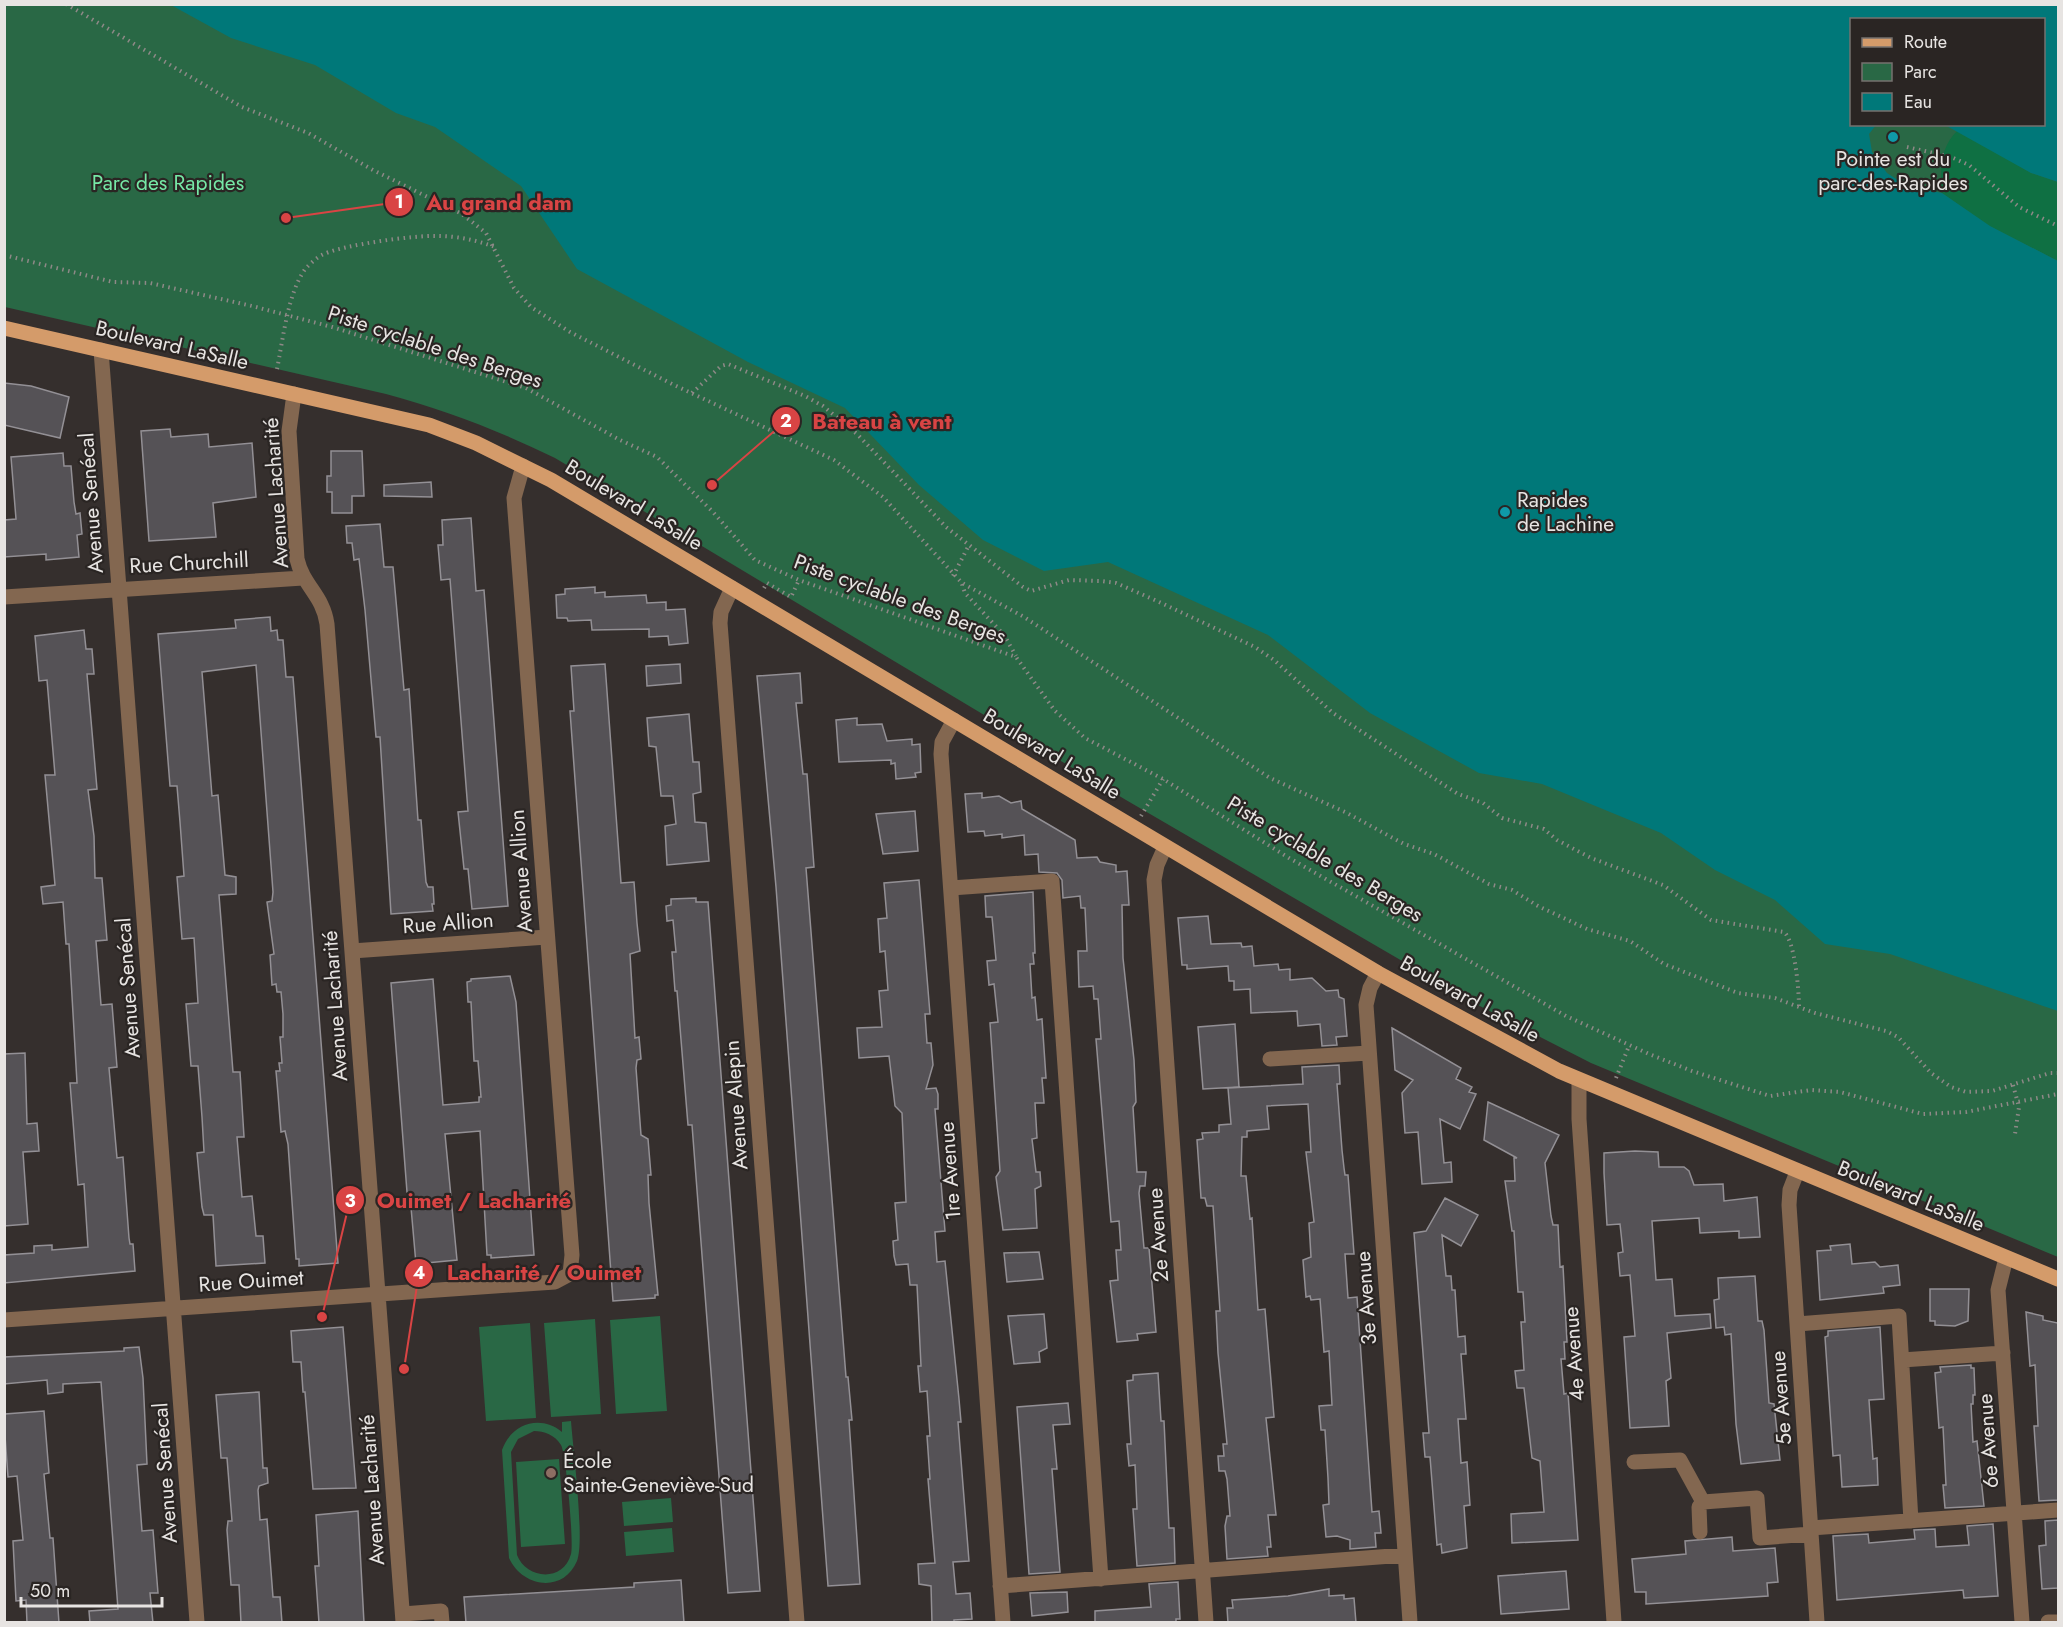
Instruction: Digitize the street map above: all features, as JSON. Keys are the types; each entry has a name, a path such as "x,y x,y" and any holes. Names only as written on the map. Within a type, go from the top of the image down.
{"main road":[{"name":"Boulevard LaSalle","path":"4,328 429,425 476,443 551,480 1378,973 1580,1082 2058,1279"}],"street":[{"name":"Avenue Senécal","path":"101,350 197,1623"},
{"name":"Avenue Lacharité","path":"294,394 289,431 296,548 303,578 321,599 325,613 403,1618"},
{"name":"Avenue Allion","path":"524,466 514,498 572,1255 570,1274"},
{"name":"Rue Churchill","path":"4,597 303,578"},
{"name":"Avenue Alepin","path":"732,588 720,612 720,623 797,1623"},
{"name":"1re Avenue","path":"954,720 942,742 940,754 1003,1623"},
{"name":"2e Avenue","path":"1165,847 1154,880 1206,1623"},
{"path":"951,888 1052,881 1101,1580"},
{"name":"Rue Allion","path":"352,951 547,937"},
{"name":"3e Avenue","path":"1378,973 1370,988 1366,1005 1410,1623"},
{"path":"1270,1059 1369,1053"},
{"name":"4e Avenue","path":"1580,1082 1579,1119 1614,1623"},
{"name":"5e Avenue","path":"1797,1172 1788,1200 1817,1623"},
{"name":"6e Avenue","path":"2006,1257 1998,1285 2022,1623"},
{"name":"Rue Ouimet","path":"4,1320 555,1282 570,1274"},
{"path":"1797,1324 1899,1316 1911,1521"},
{"path":"1902,1360 2003,1353"},
{"path":"1634,1462 1680,1460 1703,1502"},
{"path":"1703,1502 1757,1498 1760,1538 1911,1521 2058,1510"},
{"path":"1700,1532 1699,1508 1703,1502"},
{"path":"1000,1586 1405,1556"},
{"path":"403,1618 441,1611 442,1623"},
{"path":"2048,1623 2058,1622"}],"path":[{"path":"66,4 242,107 308,133 373,170 462,214 486,233 496,248 514,288 531,307 570,332 692,393 804,445 860,478 883,497 962,584 1024,617 1270,778 1345,812 1404,844 1434,854 1489,884 1512,890 1538,906 1587,929 1630,941 1664,964 1738,993 1774,999 1886,1031 1898,1037 1931,1073 1952,1087 1966,1092 1992,1091 2049,1073 2058,1073"},
{"path":"1907,147 1951,157 1969,165 2019,207 2058,226"},
{"path":"277,369 288,316 305,270 324,254 387,241 436,236 478,241 496,248"},
{"name":"Piste cyclable des Berges","path":"4,255 113,282 150,283 288,316 526,388 620,440 657,457 713,512 755,560 799,580 1016,657 1055,711 1085,738 1163,779 1289,858 1380,910 1575,1020 1629,1046 1692,1071 1770,1096 1812,1090 1840,1092 1923,1114 1966,1112 2058,1094"},
{"path":"692,393 721,366 728,364 805,396 823,406 857,434 946,527 1006,576 1031,591 1069,579 1116,583 1255,647 1333,713 1458,794 1483,803 1502,818 1544,829 1557,840 1591,858 1663,885 1711,920 1784,932 1791,941 1792,959 1799,982 1799,1007"},
{"path":"953,576 969,545"},
{"path":"762,591 767,583 791,597 799,580"},
{"path":"962,584 965,593 1004,635 1016,657"},
{"path":"1141,816 1163,779"},
{"path":"1614,1082 1629,1046"},
{"path":"2013,1085 2018,1102 2015,1134"}],"green space":[{"name":"Rapides de Lachine","path":"5,5 2058,5 2058,1257 1591,1063 1476,1004 1126,800 555,458 451,414 386,394 5,307"},
{"path":"1958,130 2031,173 2058,182 2058,261 1989,226 1942,193 1941,175 1944,151"},
{"path":"660,1316 667,1411 616,1414 610,1320"},
{"path":"595,1319 601,1414 551,1417 544,1323"},
{"path":"530,1323 536,1418 486,1421 479,1327"},
{"path":"571,1421 579,1515 579,1551 571,1572 562,1579 543,1583 523,1575 509,1558 502,1450 512,1434 527,1424 545,1424 562,1432 562,1422","holes":["534,1431 552,1436 561,1445 567,1480 572,1546 567,1563 560,1570 544,1574 528,1569 517,1555 511,1452 518,1439"]},
{"path":"559,1459 565,1544 521,1547 516,1462"},
{"path":"671,1498 673,1522 624,1526 622,1502"},
{"path":"672,1528 674,1552 626,1556 624,1532"}],"water":[{"name":"Rapides de Lachine","path":"171,5 2058,5 2058,182 2031,173 1947,126 2045,126 2045,18 1850,18 1850,126 1875,126 1869,134 1872,152 1887,173 1907,186 1942,193 1990,226 2058,261 2058,1011 1890,954 1825,944 1775,900 1715,870 1661,833 1542,784 1479,773 1370,713 1268,635 1108,562 1044,571 983,540 919,485 845,408 748,362 577,269 521,186 435,127 396,113 315,65 231,38"}],"building":[{"path":"4,383 31,386 69,397 60,438 4,425"},
{"path":"170,429 171,437 208,434 209,447 252,443 256,497 213,503 216,537 149,541 141,431"},
{"path":"331,451 362,451 364,496 352,496 352,513 332,513 332,492 327,492 327,476 331,476"},
{"path":"63,453 64,466 71,466 76,514 80,513 82,534 77,535 79,557 46,560 46,554 4,557 4,520 16,519 11,457"},
{"path":"431,482 432,497 384,496 384,485"},
{"path":"471,518 476,591 484,590 508,906 472,909 468,869 464,869 458,812 468,811 450,579 441,580 438,545 443,545 442,520"},
{"path":"380,524 384,567 393,567 404,690 409,689 418,820 421,820 426,882 428,887 433,887 433,911 391,914 380,737 376,737 359,559 354,560 352,543 347,543 346,526"},
{"path":"595,587 595,593 605,592 605,597 646,595 647,603 666,602 666,610 685,609 688,643 669,645 668,636 649,637 649,629 592,630 591,620 568,621 567,618 557,618 556,595 565,594 565,589"},
{"path":"270,617 271,631 277,630 278,640 283,640 286,677 293,677 338,1263 299,1266 299,1259 296,1259 288,1144 285,1131 281,1132 276,1071 280,1071 279,1063 282,1063 280,1037 283,1037 283,1014 281,992 277,992 276,984 272,985 270,955 274,954 267,902 272,901 273,892 256,665 202,672 212,796 218,795 225,875 236,877 236,894 219,895 233,1072 240,1072 244,1137 237,1137 242,1197 252,1196 256,1236 263,1236 265,1263 216,1266 213,1215 204,1215 197,1153 204,1152 202,1117 198,1066 191,1066 186,1004 198,1003 194,938 182,939 177,877 184,876 180,822 177,786 170,786 158,634 236,628 235,620"},
{"path":"84,630 86,649 92,649 94,674 87,674 97,789 88,790 94,836 95,878 102,878 107,940 96,941 101,1005 112,1004 117,1067 109,1068 117,1158 123,1157 129,1238 130,1244 133,1244 135,1271 4,1283 4,1255 34,1253 34,1246 52,1245 52,1250 88,1247 84,1184 78,1185 70,1083 77,1083 69,944 66,944 63,902 43,904 41,887 55,885 45,775 55,775 47,680 39,681 35,636"},
{"path":"605,664 621,883 634,882 640,951 630,954 635,1038 639,1037 641,1059 637,1060 636,1068 641,1135 648,1139 651,1175 648,1175 649,1203 658,1295 655,1295 655,1298 613,1301 570,711 574,711 571,666"},
{"path":"680,664 681,683 647,686 646,666"},
{"path":"800,673 802,703 796,703 803,774 807,774 814,867 806,868 846,1377 848,1377 852,1420 849,1420 860,1584 828,1586 776,887 757,676"},
{"path":"689,714 693,762 699,762 701,792 693,794 695,822 706,823 709,861 667,865 665,826 676,824 673,796 661,796 656,747 649,746 647,718"},
{"path":"857,718 857,725 882,724 887,741 912,739 912,745 920,744 921,772 915,773 916,777 896,779 895,763 891,764 891,760 839,762 836,720"},
{"path":"982,793 982,798 999,796 1011,803 1021,801 1022,809 1075,840 1077,858 1097,857 1100,862 1116,865 1116,872 1127,871 1129,905 1122,905 1123,958 1134,1060 1136,1102 1133,1107 1137,1172 1146,1172 1145,1186 1140,1186 1139,1193 1144,1248 1149,1248 1156,1332 1137,1334 1138,1340 1117,1342 1110,1281 1118,1280 1116,1250 1121,1250 1119,1221 1111,1222 1096,1039 1101,1039 1098,999 1094,999 1093,986 1079,987 1078,951 1087,951 1085,908 1081,908 1080,896 1063,898 1062,880 1057,873 1039,872 1038,854 1025,855 1024,835 1002,838 1002,834 985,836 984,831 968,832 965,794"},
{"path":"915,811 918,851 883,854 876,814"},
{"path":"919,880 930,1014 925,1014 927,1043 931,1043 933,1065 926,1089 936,1088 938,1094 938,1109 935,1109 945,1231 935,1232 937,1262 945,1261 961,1422 958,1422 969,1561 953,1562 956,1594 970,1593 972,1619 954,1620 954,1623 932,1623 931,1586 919,1584 918,1564 935,1563 928,1479 930,1479 927,1436 930,1436 927,1391 920,1392 918,1366 921,1366 917,1285 910,1285 908,1264 896,1265 894,1256 893,1241 898,1240 895,1203 906,1202 902,1113 895,1106 889,1056 859,1058 857,1028 882,1027 879,991 888,990 885,951 880,952 878,919 887,918 884,883"},
{"path":"1033,892 1035,953 1033,953 1034,964 1030,964 1032,998 1035,997 1037,1020 1042,1019 1046,1078 1042,1078 1044,1103 1035,1103 1037,1138 1032,1139 1036,1172 1040,1172 1041,1186 1035,1189 1037,1228 1003,1230 996,1177 1000,1171 990,1023 998,1022 994,984 989,985 987,961 996,960 992,917 986,917 985,896"},
{"path":"696,898 696,902 708,902 760,1591 728,1593 692,1125 688,1125 677,991 675,991 672,952 676,952 673,920 667,921 666,906 671,905 671,899"},
{"path":"1208,916 1211,944 1241,943 1242,947 1252,946 1254,966 1278,964 1279,970 1290,969 1290,980 1312,978 1326,991 1338,990 1339,997 1344,999 1347,1036 1336,1037 1337,1045 1322,1046 1320,1024 1298,1026 1297,1011 1251,1013 1250,989 1234,990 1234,981 1229,981 1228,966 1187,969 1187,965 1182,965 1178,918"},
{"path":"510,976 516,1002 534,1255 491,1258 491,1255 487,1255 480,1131 445,1134 457,1260 416,1264 410,1196 407,1192 391,983 433,979 443,1105 479,1102 479,1097 481,1097 478,1061 474,1061 471,1002 468,1002 467,982 471,979"},
{"path":"1235,1024 1239,1087 1203,1089 1198,1027"},
{"path":"1392,1028 1461,1068 1456,1079 1472,1087 1469,1092 1476,1094 1460,1129 1440,1119 1444,1163 1451,1162 1452,1182 1422,1184 1418,1132 1405,1133 1402,1093 1413,1080 1395,1070"},
{"path":"25,1053 27,1124 37,1123 39,1151 23,1152 28,1224 4,1226 4,1054"},
{"path":"1339,1065 1340,1084 1337,1084 1342,1150 1345,1175 1348,1175 1354,1254 1345,1254 1348,1298 1357,1297 1372,1512 1379,1511 1381,1533 1375,1533 1376,1547 1350,1549 1350,1540 1337,1536 1326,1537 1323,1505 1329,1504 1328,1478 1325,1430 1321,1430 1319,1406 1332,1405 1329,1351 1324,1352 1320,1299 1311,1300 1310,1296 1306,1297 1303,1260 1311,1257 1309,1223 1314,1222 1306,1152 1311,1152 1308,1104 1267,1106 1269,1129 1247,1131 1247,1137 1242,1137 1241,1176 1246,1176 1250,1219 1252,1218 1258,1310 1265,1309 1274,1417 1266,1418 1276,1515 1268,1515 1271,1547 1267,1547 1268,1556 1227,1559 1225,1526 1227,1516 1230,1516 1227,1479 1225,1471 1219,1471 1218,1456 1224,1456 1223,1444 1227,1444 1218,1353 1216,1311 1220,1311 1213,1206 1207,1206 1205,1198 1201,1198 1197,1140 1203,1139 1202,1133 1219,1132 1219,1125 1231,1124 1228,1088 1303,1084 1302,1067"},
{"path":"1488,1102 1559,1135 1545,1163 1551,1216 1553,1225 1558,1225 1560,1267 1563,1266 1567,1342 1564,1342 1565,1359 1561,1359 1564,1394 1568,1393 1578,1540 1512,1543 1511,1514 1544,1512 1540,1461 1532,1458 1524,1388 1517,1388 1515,1371 1524,1370 1521,1322 1525,1322 1523,1292 1518,1292 1514,1231 1512,1231 1505,1181 1515,1181 1514,1158 1517,1158 1484,1140"},
{"path":"1658,1152 1659,1167 1684,1167 1689,1171 1694,1185 1723,1184 1724,1201 1757,1197 1760,1237 1739,1238 1739,1231 1700,1233 1699,1218 1652,1221 1656,1280 1672,1279 1675,1316 1710,1314 1711,1328 1667,1333 1671,1378 1666,1381 1669,1426 1630,1428 1624,1337 1635,1336 1630,1275 1620,1276 1618,1253 1623,1252 1620,1224 1607,1225 1604,1153"},
{"path":"1445,1198 1478,1215 1461,1246 1442,1235 1446,1276 1451,1276 1452,1290 1455,1290 1458,1337 1465,1336 1466,1354 1461,1354 1466,1419 1458,1419 1461,1463 1467,1462 1470,1505 1464,1506 1467,1548 1442,1553 1441,1544 1437,1545 1430,1457 1425,1457 1423,1433 1429,1433 1414,1233 1426,1231"},
{"path":"1850,1244 1852,1264 1875,1262 1880,1267 1898,1265 1900,1285 1883,1287 1884,1293 1820,1300 1817,1251 1831,1250 1830,1246"},
{"path":"1039,1252 1043,1279 1007,1282 1004,1253"},
{"path":"1755,1276 1758,1321 1762,1321 1764,1330 1769,1403 1774,1404 1780,1460 1741,1464 1736,1424 1731,1334 1725,1335 1724,1327 1716,1328 1714,1300 1719,1299 1718,1278"},
{"path":"1930,1289 1969,1289 1968,1321 1955,1326 1935,1325 1935,1321 1930,1321"},
{"path":"2026,1312 2043,1316 2043,1320 2058,1323 2058,1500 2039,1501 2034,1426 2038,1426 2035,1365 2030,1366"},
{"path":"1044,1314 1047,1348 1039,1352 1040,1362 1014,1364 1008,1316"},
{"path":"343,1327 356,1488 313,1489 301,1362 293,1362 291,1331"},
{"path":"1880,1327 1884,1399 1869,1400 1873,1459 1877,1458 1878,1485 1842,1487 1840,1455 1833,1456 1825,1337 1828,1336 1828,1331"},
{"path":"139,1347 143,1378 147,1464 137,1465 142,1531 153,1530 158,1593 150,1593 153,1623 90,1623 89,1611 118,1609 101,1382 63,1384 63,1392 48,1394 47,1380 4,1384 4,1357 124,1351 124,1348"},
{"path":"1971,1365 1971,1368 1974,1368 1975,1395 1973,1395 1973,1404 1971,1404 1973,1442 1977,1441 1984,1506 1945,1508 1943,1427 1939,1428 1935,1373 1941,1372 1940,1367"},
{"path":"1158,1373 1161,1421 1164,1421 1169,1528 1174,1528 1175,1563 1137,1566 1133,1509 1137,1509 1135,1465 1129,1466 1127,1444 1131,1444 1127,1381 1133,1380 1133,1375"},
{"path":"259,1392 263,1468 267,1468 268,1483 259,1486 258,1490 260,1520 267,1519 273,1597 280,1597 282,1623 241,1623 239,1585 231,1585 227,1530 228,1521 232,1521 227,1458 221,1458 216,1395"},
{"path":"1068,1403 1070,1424 1053,1425 1057,1469 1052,1469 1060,1572 1029,1574 1017,1407"},
{"path":"44,1411 49,1473 44,1474 50,1538 53,1538 59,1623 27,1623 26,1600 16,1601 13,1541 23,1540 17,1476 8,1477 4,1422 5,1414"},
{"path":"358,1511 364,1623 319,1623 315,1566 319,1566 316,1515"},
{"path":"2058,1520 2058,1588 2042,1589 2039,1546 2046,1545 2045,1521"},
{"path":"1993,1524 1998,1596 1964,1598 1963,1590 1837,1600 1833,1536 1868,1534 1869,1543 1915,1539 1914,1530 1935,1529 1936,1547 1969,1545 1967,1526"},
{"path":"1732,1537 1733,1551 1775,1548 1778,1582 1767,1583 1768,1596 1646,1604 1646,1592 1635,1592 1632,1559 1686,1554 1685,1541"},
{"path":"1566,1571 1569,1609 1501,1614 1498,1576"},
{"path":"681,1580 684,1623 466,1623 464,1597 634,1587 634,1583"},
{"path":"1178,1582 1180,1619 1176,1619 1176,1623 1095,1623 1095,1611 1151,1607 1149,1584"},
{"path":"1329,1589 1329,1596 1344,1595 1344,1599 1354,1598 1356,1623 1228,1623 1227,1608 1233,1608 1232,1600 1288,1596"},
{"path":"1067,1592 1068,1612 1032,1616 1030,1593"}],"place":[{"name":"Pointe est du parc-des-Rapides","path":"1893,137"},
{"name":"Au grand dam","path":"286,218"},
{"name":"Bateau à vent","path":"712,485"},
{"name":"Rapides de Lachine","path":"1505,512"},
{"name":"Ouimet / Lacharité","path":"322,1317"},
{"name":"Lacharité / Ouimet","path":"404,1369"},
{"name":"École Sainte-Geneviève-Sud","path":"551,1473"}],"park label":[{"name":"Parc des Rapides","path":"168,183"}]}
